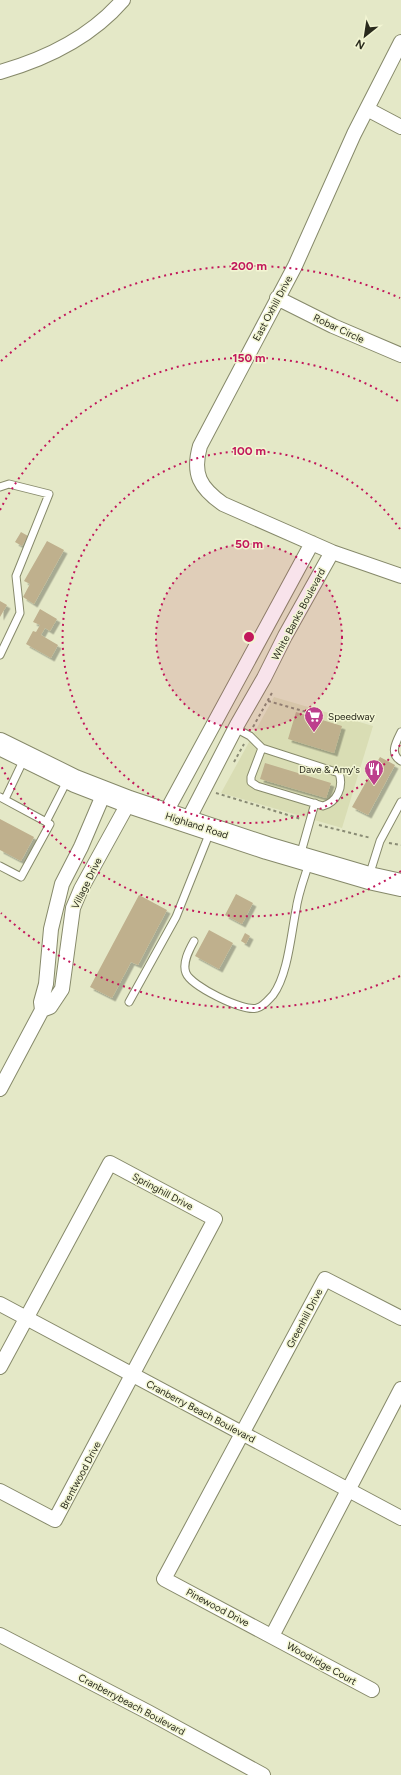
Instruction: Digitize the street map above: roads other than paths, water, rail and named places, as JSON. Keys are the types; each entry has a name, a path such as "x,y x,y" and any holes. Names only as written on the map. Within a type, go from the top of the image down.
{"highway":[{"name":"Highland Road","path":"0,744 69,778 129,802 304,860 401,886"}],"street":[{"path":"0,72 29,64 66,46 93,28 123,0"},
{"name":"East Oxhill Drive","path":"401,42 354,134 295,266 200,446 196,459 197,473 203,486 212,497 223,504 332,552 401,576"},
{"path":"367,109 401,127"},
{"name":"Robar Circle","path":"277,298 333,326 401,355"},
{"path":"165,814 312,543"},
{"name":"White Banks Boulevard","path":"187,822 236,727 332,552"},
{"path":"244,668 264,678"},
{"path":"218,715 236,727"},
{"name":"Village Drive","path":"0,1088 42,1010 41,1002 46,984 52,929 62,884 81,847 104,793"},
{"name":"Village Drive","path":"42,1010 50,1007 62,989 73,908 81,889 129,802"},
{"name":"Springhill Drive","path":"26,1318 110,1163 208,1215 215,1219 133,1375"},
{"name":"Greenhill Drive","path":"242,1433 324,1279 401,1318"},
{"name":"Cranberry Beach Boulevard","path":"0,1304 401,1518"},
{"path":"0,1367 26,1318"},
{"name":"Brentwood Drive","path":"0,1491 55,1520 133,1375"},
{"path":"272,1636 401,1389"},
{"name":"Pinewood Drive","path":"242,1433 164,1579 272,1636"},
{"name":"Cranberrybeach Boulevard","path":"0,1635 148,1712 263,1775"},
{"name":"Woodridge Court","path":"272,1636 372,1690"}],"lane":[{"path":"0,487 9,484 49,494 16,576 20,613 0,655"},
{"path":"236,727 250,736 262,748 339,773 341,780 336,799 323,806 256,786 252,782 251,777 262,748"},
{"path":"401,732 394,750 394,754 401,761"},
{"path":"0,866 21,877 50,824 2,798 25,757"},
{"path":"46,822 69,778"},
{"path":"369,878 380,841 401,802"},
{"path":"194,941 188,953 185,966 186,973 192,980 229,1002 247,1008 258,1008 265,1004 274,994 284,968 315,804"},
{"path":"129,1002 176,917 211,830"}],"place":[{"name":"Speedway","path":"314,733"},
{"name":"Dave & Amy's","path":"374,786"}]}
